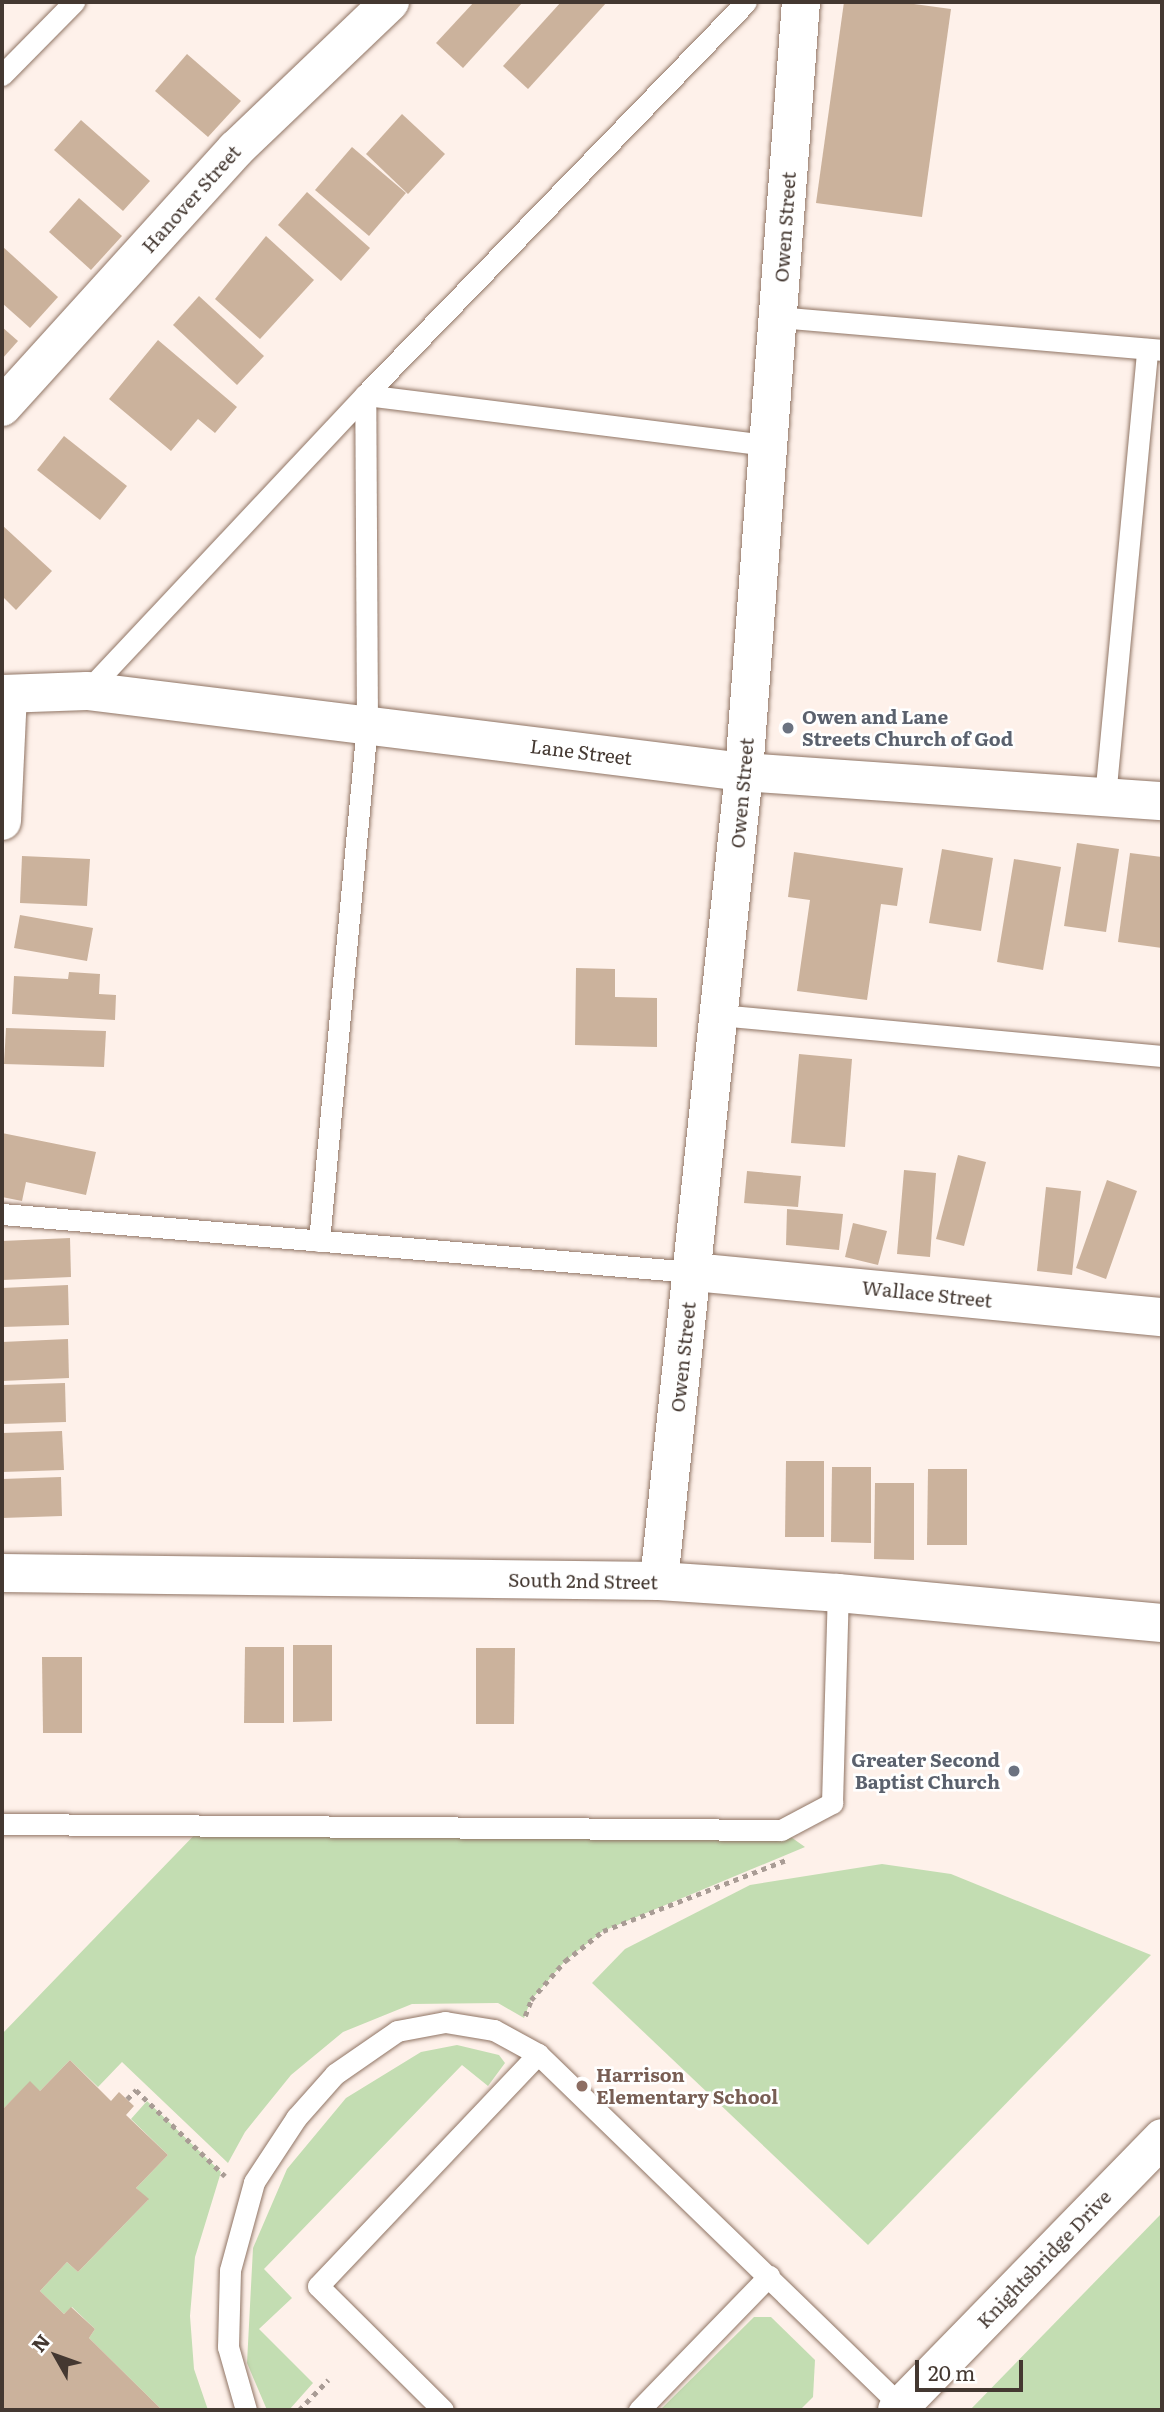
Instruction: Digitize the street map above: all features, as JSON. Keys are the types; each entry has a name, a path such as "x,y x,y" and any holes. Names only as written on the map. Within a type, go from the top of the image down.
{"street":[{"name":"Hanover Street","path":"2,407 236,149 390,2"},
{"name":"Owen Street","path":"659,1581 744,772 801,2"},
{"name":"Lane Street","path":"5,694 87,691 744,772 1162,801"},
{"path":"2,821 5,694"},
{"name":"Wallace Street","path":"693,1272 1162,1317"},
{"name":"South 2nd Street","path":"2,1573 659,1581 838,1593 1162,1623"},
{"name":"Knightsbridge Drive","path":"899,2408 1162,2138"}],"lane":[{"path":"2,75 74,2"},
{"path":"87,691 365,395 746,2"},
{"path":"778,317 1154,350 1105,797"},
{"path":"365,395 769,445"},
{"path":"319,1241 367,725 365,395"},
{"path":"719,1016 1162,1056"},
{"path":"2,1214 693,1272"},
{"path":"2,1824 781,1830 832,1803 838,1593"},
{"path":"246,2410 228,2347 230,2270 254,2182 296,2118 335,2074 397,2031 445,2022 494,2030 538,2054 769,2276 899,2408"},
{"path":"443,2410 318,2286 538,2054"},
{"path":"639,2410 769,2276"}],"path":[{"path":"516,2040 531,2000 565,1961 603,1931 789,1859"},
{"path":"127,2099 136,2090 229,2179"},
{"path":"299,2410 328,2380"}],"green space":[{"path":"204,1825 781,1830 805,1847 603,1931 565,1961 531,2000 524,2018 498,2003 412,2004 343,2032 291,2075 245,2132 228,2163 122,2062 98,2087 70,2060 40,2091 28,2084 2,2110 2,2034"},
{"path":"882,1864 951,1874 1151,1955 868,2245 592,1983 625,1949 750,1885"},
{"path":"457,2045 499,2055 505,2063 488,2086 462,2065 264,2269 292,2298 259,2329 313,2383 289,2410 267,2410 247,2363 253,2248 287,2169 346,2098 421,2052"},
{"path":"147,2101 221,2172 195,2257 190,2316 194,2369 208,2410 162,2410 89,2338 95,2329 72,2307 64,2314 40,2291 67,2262 78,2272 148,2200 136,2188 168,2155 131,2119"},
{"path":"1162,2213 1162,2410 970,2410"},
{"path":"754,2317 771,2317 815,2360 813,2397 800,2410 660,2410"}],"building":[{"path":"474,2 523,2 463,68 436,43"},
{"path":"561,2 607,2 528,89 503,66"},
{"path":"844,2 899,2 951,9 922,217 816,203"},
{"path":"187,54 241,101 208,137 155,91"},
{"path":"402,114 445,154 408,194 366,154"},
{"path":"81,120 150,181 123,211 54,150"},
{"path":"352,147 406,193 369,236 315,190"},
{"path":"307,192 370,248 341,281 278,225"},
{"path":"79,198 122,236 91,270 49,232"},
{"path":"266,236 314,280 260,339 215,299"},
{"path":"2,246 58,297 30,328 2,303"},
{"path":"199,296 264,356 237,385 173,325"},
{"path":"2,327 18,341 2,359"},
{"path":"158,340 237,407 215,433 198,419 171,451 109,399"},
{"path":"64,436 127,486 100,520 37,470"},
{"path":"2,525 52,571 16,610 2,596"},
{"path":"1077,843 1119,849 1106,932 1064,926"},
{"path":"942,849 993,858 981,931 929,923"},
{"path":"794,852 903,868 897,906 881,904 867,1000 797,991 810,900 788,897"},
{"path":"1130,853 1162,857 1162,948 1118,942"},
{"path":"22,856 90,859 87,906 20,903"},
{"path":"1014,859 1061,867 1043,970 997,962"},
{"path":"20,915 93,928 87,961 14,948"},
{"path":"576,968 615,969 615,997 657,998 657,1047 575,1045"},
{"path":"69,972 100,974 99,994 116,995 115,1020 12,1014 14,976 68,979"},
{"path":"6,1028 106,1031 104,1067 4,1064"},
{"path":"799,1054 852,1059 845,1147 791,1143"},
{"path":"2,1133 96,1152 86,1195 26,1182 22,1201 2,1197"},
{"path":"958,1155 986,1162 964,1246 936,1239"},
{"path":"904,1170 936,1173 930,1257 897,1254"},
{"path":"747,1171 801,1176 798,1207 744,1203"},
{"path":"1107,1180 1137,1191 1106,1279 1076,1268"},
{"path":"1046,1187 1081,1191 1072,1275 1037,1271"},
{"path":"787,1209 843,1214 839,1250 786,1245"},
{"path":"853,1223 887,1231 878,1265 845,1257"},
{"path":"70,1238 71,1277 2,1280 2,1241"},
{"path":"68,1285 69,1325 2,1327 2,1288"},
{"path":"68,1339 69,1378 2,1381 2,1342"},
{"path":"65,1383 66,1422 2,1424 2,1385"},
{"path":"62,1431 64,1470 2,1472 2,1433"},
{"path":"786,1461 824,1461 824,1537 785,1537"},
{"path":"832,1467 871,1467 871,1543 831,1542"},
{"path":"928,1469 967,1469 967,1545 927,1545"},
{"path":"61,1477 62,1516 2,1518 2,1479"},
{"path":"875,1483 914,1483 914,1560 874,1559"},
{"path":"293,1645 332,1645 332,1721 293,1722"},
{"path":"245,1647 284,1647 284,1723 244,1723"},
{"path":"476,1648 515,1648 514,1724 476,1724"},
{"path":"42,1657 82,1657 82,1733 43,1733"},
{"path":"70,2060 111,2101 119,2092 134,2106 126,2115 168,2155 136,2188 149,2199 78,2272 67,2262 40,2291 64,2314 71,2307 95,2329 89,2338 162,2410 2,2410 2,2110 30,2081 40,2091"}],"place":[{"name":"Owen and Lane Streets Church of God","path":"788,728"},
{"name":"Greater Second Baptist Church","path":"1014,1771"},
{"name":"Harrison Elementary School","path":"582,2086"}]}
